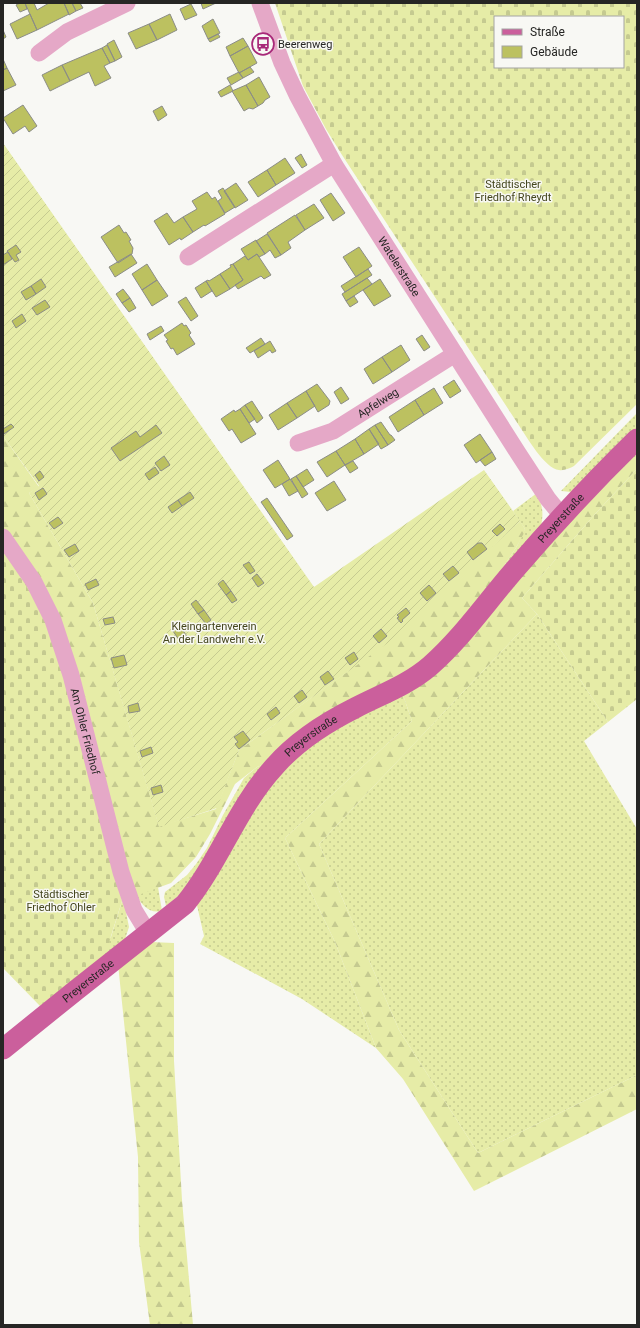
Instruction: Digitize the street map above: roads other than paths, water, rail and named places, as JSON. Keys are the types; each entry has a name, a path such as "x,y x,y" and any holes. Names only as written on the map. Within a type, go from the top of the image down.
{"main road":[{"name":"Preyerstraße","path":"3,1049 185,904 195,892 235,821 254,792 275,766 302,740 322,726 408,681 428,668 457,639 516,568 562,516 637,439"}],"street":[{"path":"39,53 67,32 128,3"},
{"name":"Watelerstraße","path":"260,3 282,63 297,95 334,164 535,479 548,499 562,516"},
{"path":"188,257 334,164"},
{"name":"Apfelweg","path":"298,443 333,431 455,354"},
{"name":"Am Ohler Friedhof","path":"3,537 34,582 53,620 71,675 121,872 134,910 148,933"}],"place":[{"name":"Beerenweg","path":"263,44"}],"park label":[{"name":"Städtischer Friedhof Rheydt","path":"513,190"},
{"name":"Kleingartenverein An der Landwehr e.V.","path":"214,632"},
{"name":"Städtischer Friedhof Ohler","path":"61,900"}]}
